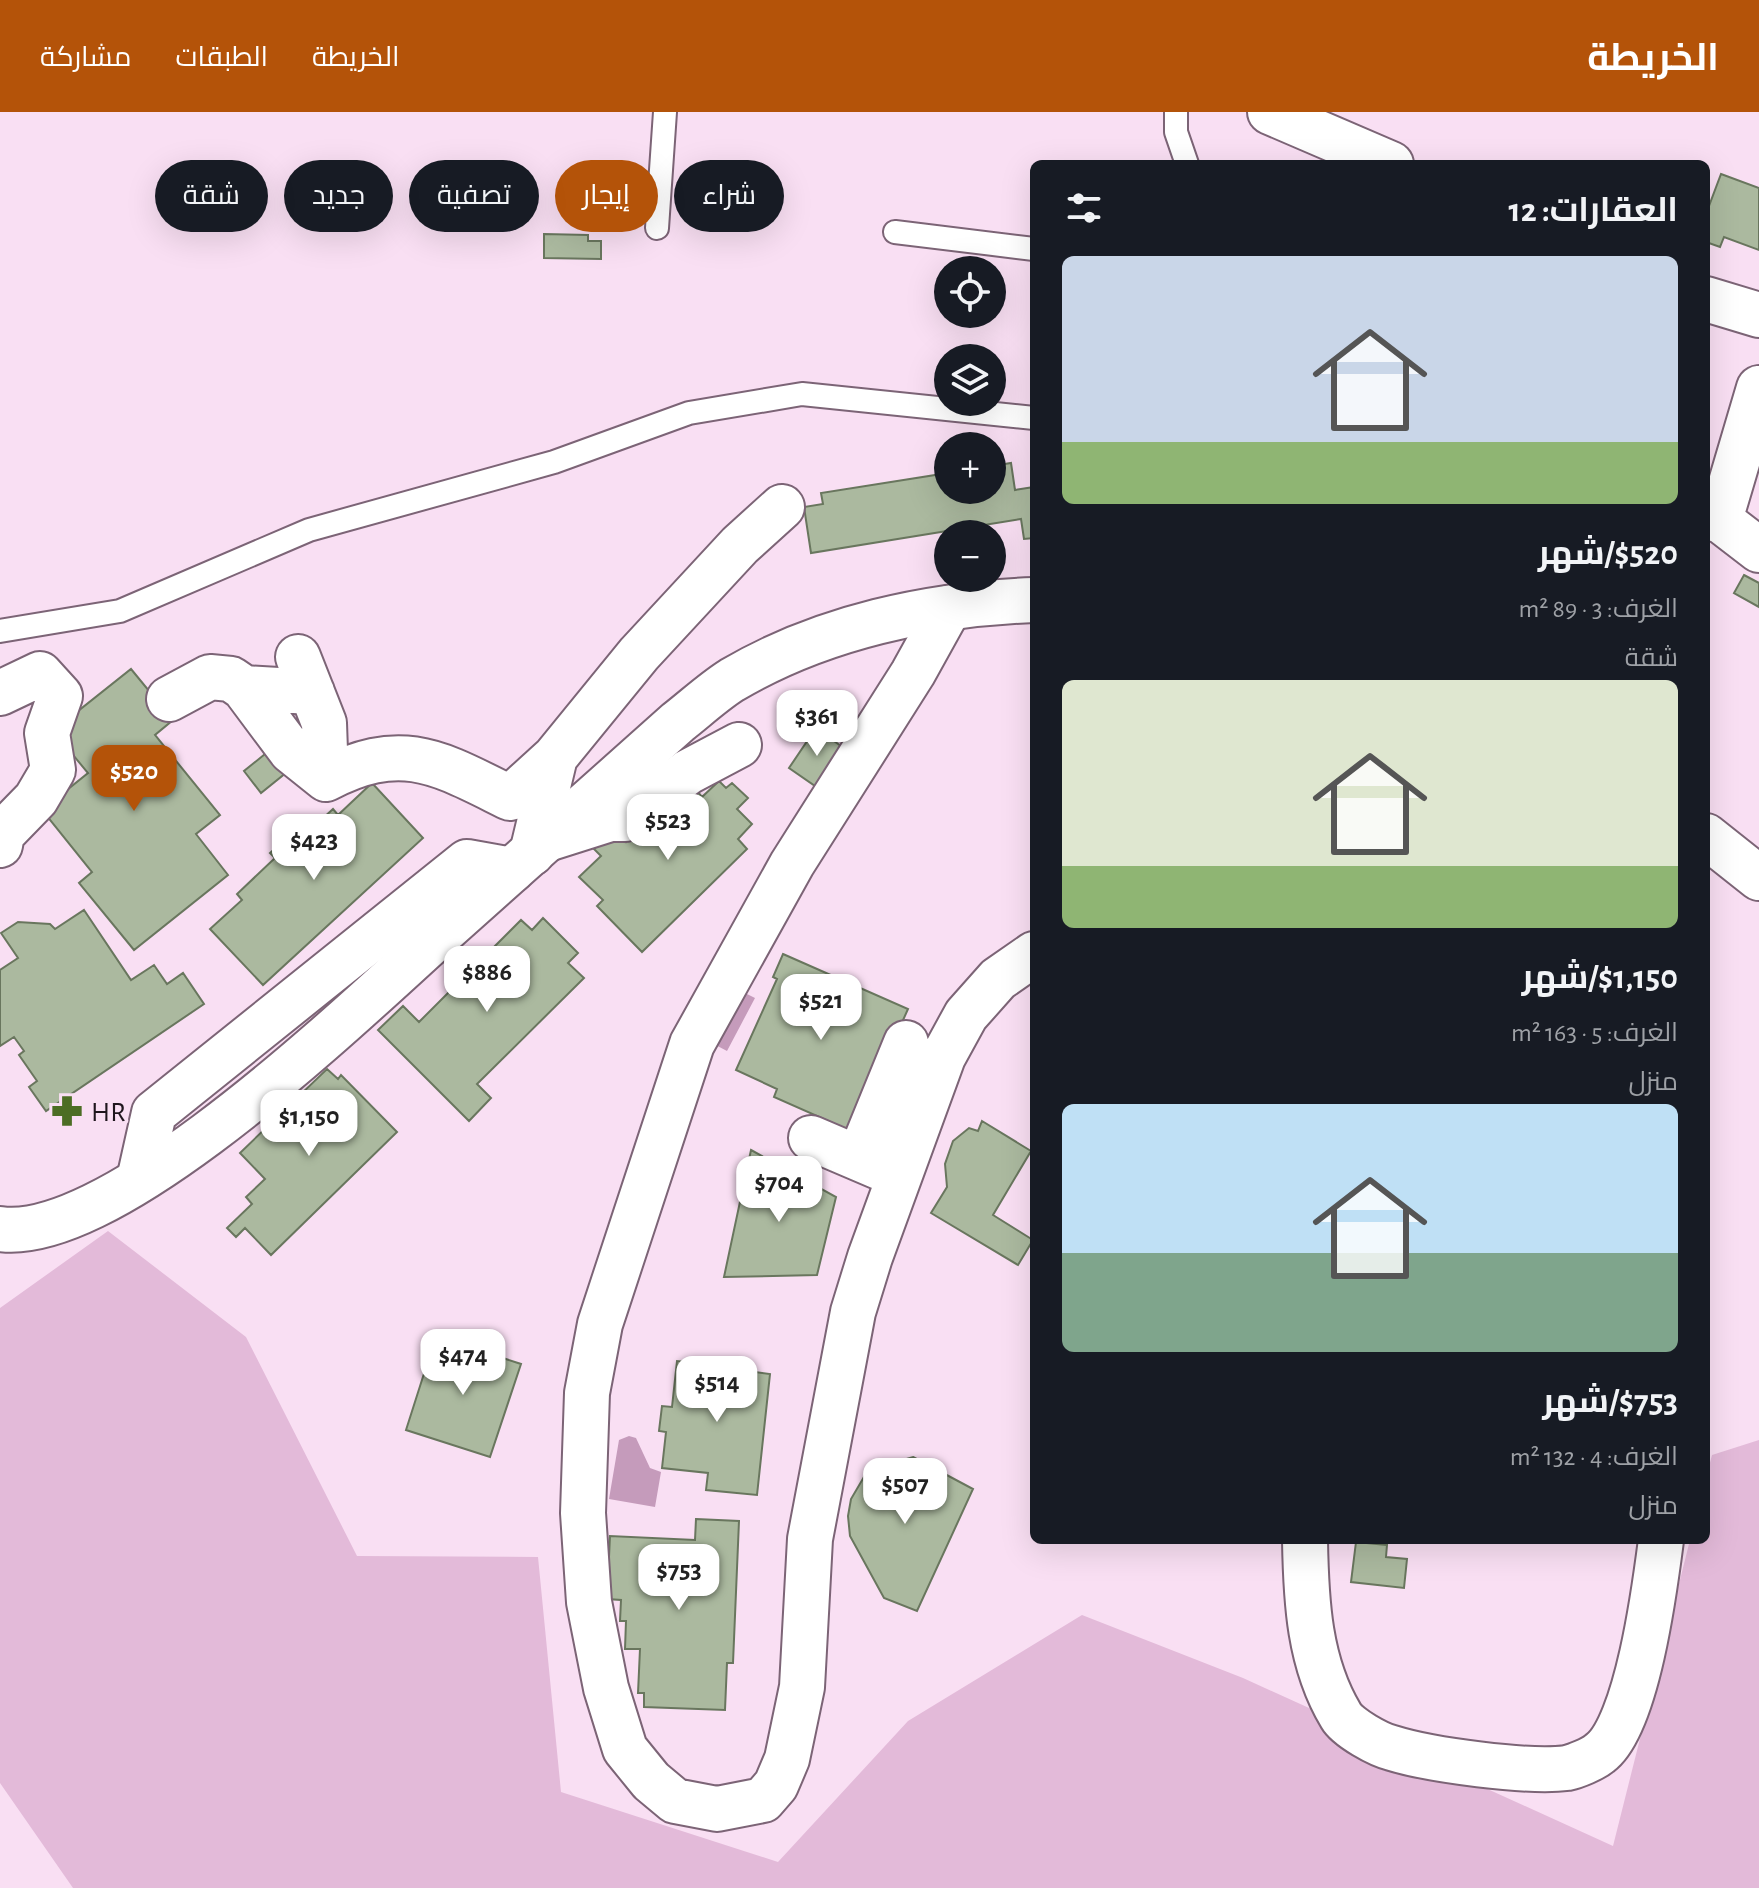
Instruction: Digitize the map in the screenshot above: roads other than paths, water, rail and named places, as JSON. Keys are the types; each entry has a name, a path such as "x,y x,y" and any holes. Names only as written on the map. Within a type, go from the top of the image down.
{"street":[{"path":"1270,112 1382,160"},
{"path":"1710,300 1759,315"},
{"path":"1759,388 1713,519 1759,550"},
{"path":"326,779 356,764 388,757 430,760 510,798 555,757 639,654 740,545 782,507"},
{"path":"7,1235 87,1209 139,1180 261,1095 678,722 729,682 777,656 828,636 949,608 1030,600"},
{"path":"949,608 913,673 792,864 692,1044 600,1324 587,1393 583,1513 589,1602 606,1688 625,1749 651,1781 675,1801 717,1809 763,1800 776,1785 787,1759 802,1687 810,1539 853,1312 943,1057 966,1015 998,979 1030,957"},
{"path":"0,693 40,674 60,696 47,733 53,770 36,799 2,834 0,845"},
{"path":"244,688 305,675 324,723 326,779"},
{"path":"169,699 210,677 231,679 244,688 291,751 326,779"},
{"path":"530,854 610,819 625,819 688,772 739,745"},
{"path":"530,854 555,757"},
{"path":"1710,839 1759,878"},
{"path":"859,1158 906,1043"},
{"path":"811,1138 899,1176"},
{"path":"1305,1544 1306,1607 1321,1675 1343,1720 1390,1748 1509,1767 1569,1768 1601,1753 1621,1725 1651,1617 1660,1544"}],"lane":[{"path":"658,214 665,112"},
{"path":"1176,112 1176,132 1186,160"},
{"path":"895,232 1030,249"},
{"path":"0,631 120,611 309,530 554,462 689,413 802,394 1030,418"}],"place":[{"name":"HR","path":"67,1111"}]}
